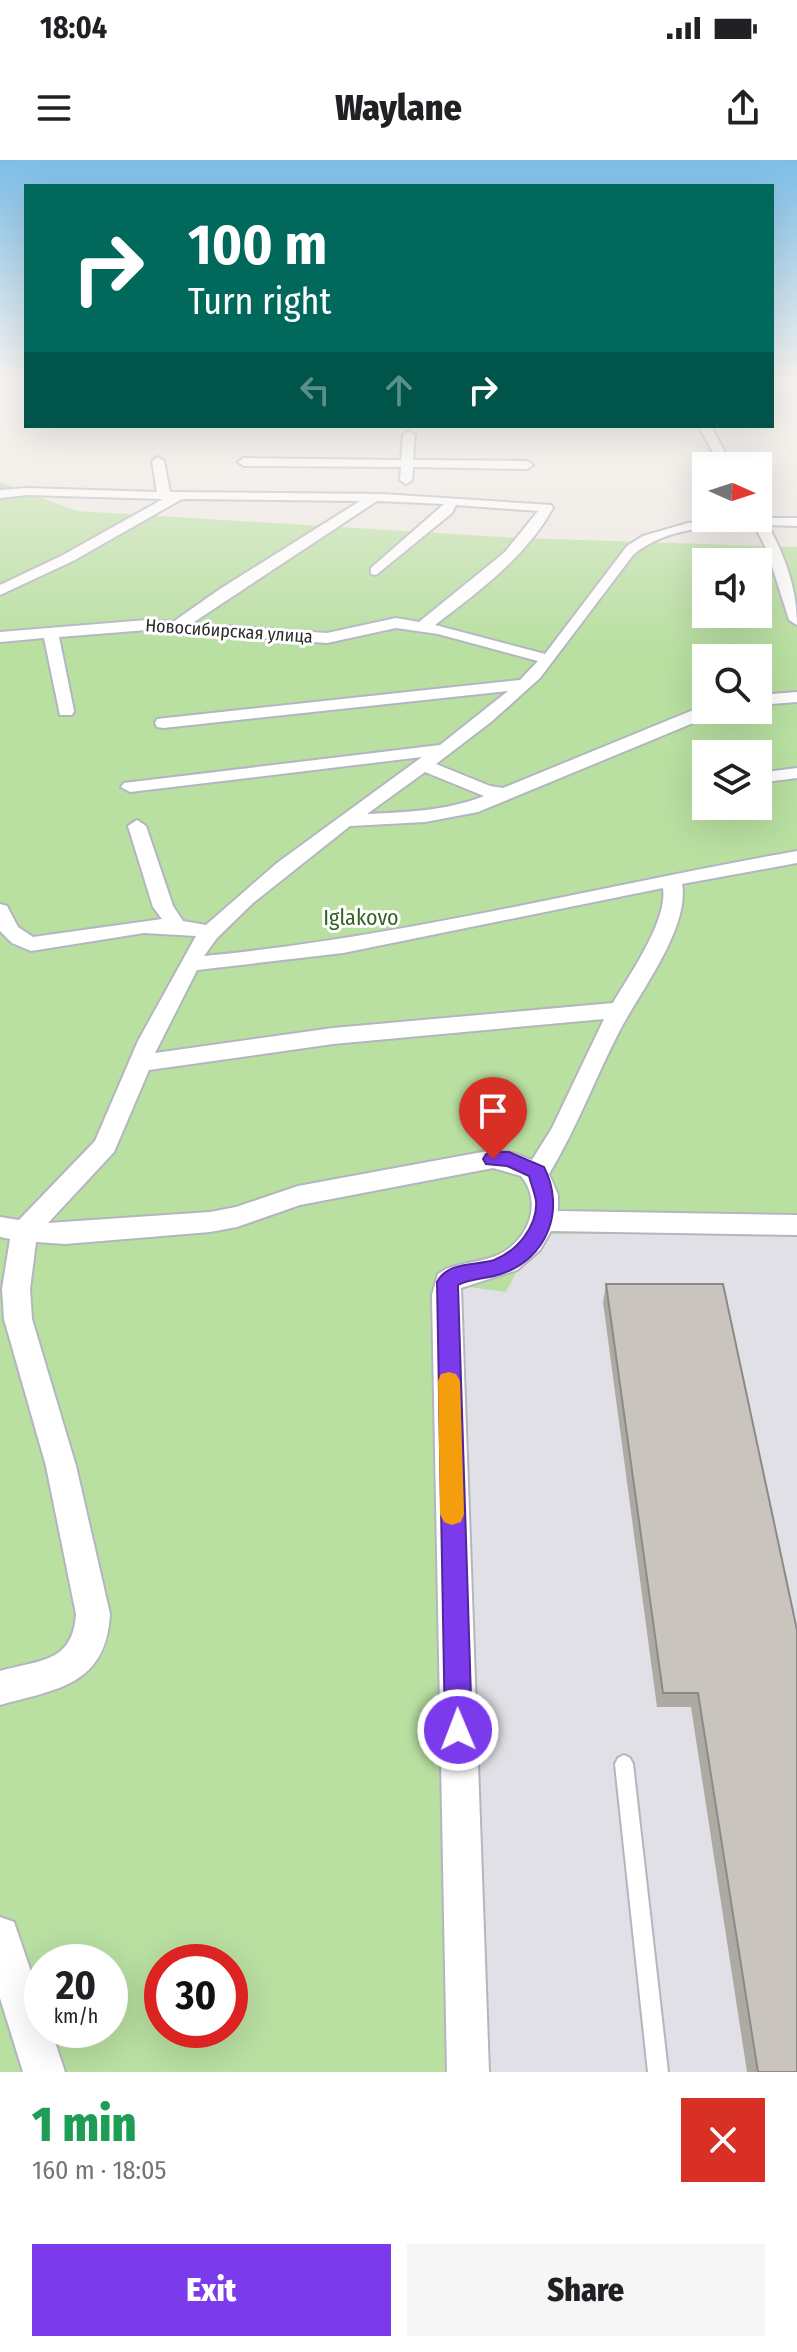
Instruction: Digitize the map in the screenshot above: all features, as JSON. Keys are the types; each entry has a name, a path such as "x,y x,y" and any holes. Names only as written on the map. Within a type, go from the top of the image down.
{"street":[{"path":"159,469 164,494"},
{"path":"403,499 407,469"},
{"path":"0,494 373,498 546,508 492,570 422,627"},
{"path":"0,591 68,558 182,494"},
{"path":"179,625 225,592 373,498"},
{"path":"376,571 447,510 452,501"},
{"path":"772,521 797,522"},
{"path":"12,1229 105,1146 140,1063 190,964 210,933 288,865 443,750 524,684 632,549 660,534 692,527"},
{"path":"764,532 774,550 797,620"},
{"name":"Новосибирская улица","path":"0,637 114,626 179,625 327,638 396,623 547,659"},
{"path":"50,632 66,711"},
{"path":"163,723 524,684"},
{"path":"772,699 797,697"},
{"path":"347,821 471,808 692,716"},
{"path":"130,787 443,750"},
{"path":"422,765 486,791 507,795"},
{"path":"772,776 797,773"},
{"path":"137,826 163,907 176,925"},
{"path":"190,964 403,937 671,880 797,857"},
{"path":"537,1172 563,1130 620,1010 661,937 674,897 671,880"},
{"path":"0,910 10,933 31,944 176,925 210,933"},
{"path":"140,1063 365,1032 620,1010"},
{"path":"12,1229 65,1234 210,1222 237,1217 298,1196 493,1159 509,1159 537,1172 546,1201 544,1221 532,1242 515,1259 497,1267 455,1276 448,1282 446,1295 468,2072"},
{"path":"544,1221 797,1225"},
{"path":"0,1688 64,1669 90,1648 94,1636 93,1614 61,1466 18,1319 12,1229"},
{"path":"0,1936 44,2072"}],"lane":[{"path":"624,1764 658,2072"}],"shaded area":[{"path":"797,1233 797,2072 477,2072 453,1285 536,1234"}],"green space":[{"name":"Iglakovo","path":"0,482 77,511 520,538 797,547 797,1233 536,1234 506,1292 454,1285 477,2072 0,2072"}],"building":[{"path":"606,1284 723,1284 797,1630 797,2072 758,2072 698,1693 663,1693"}],"slow traffic":[{"path":"449,1381 452,1514"}],"route":[{"path":"458,1730 448,1282 455,1276 497,1267 515,1259 532,1242 544,1221 546,1201 537,1172 524,1163 493,1159"}]}
